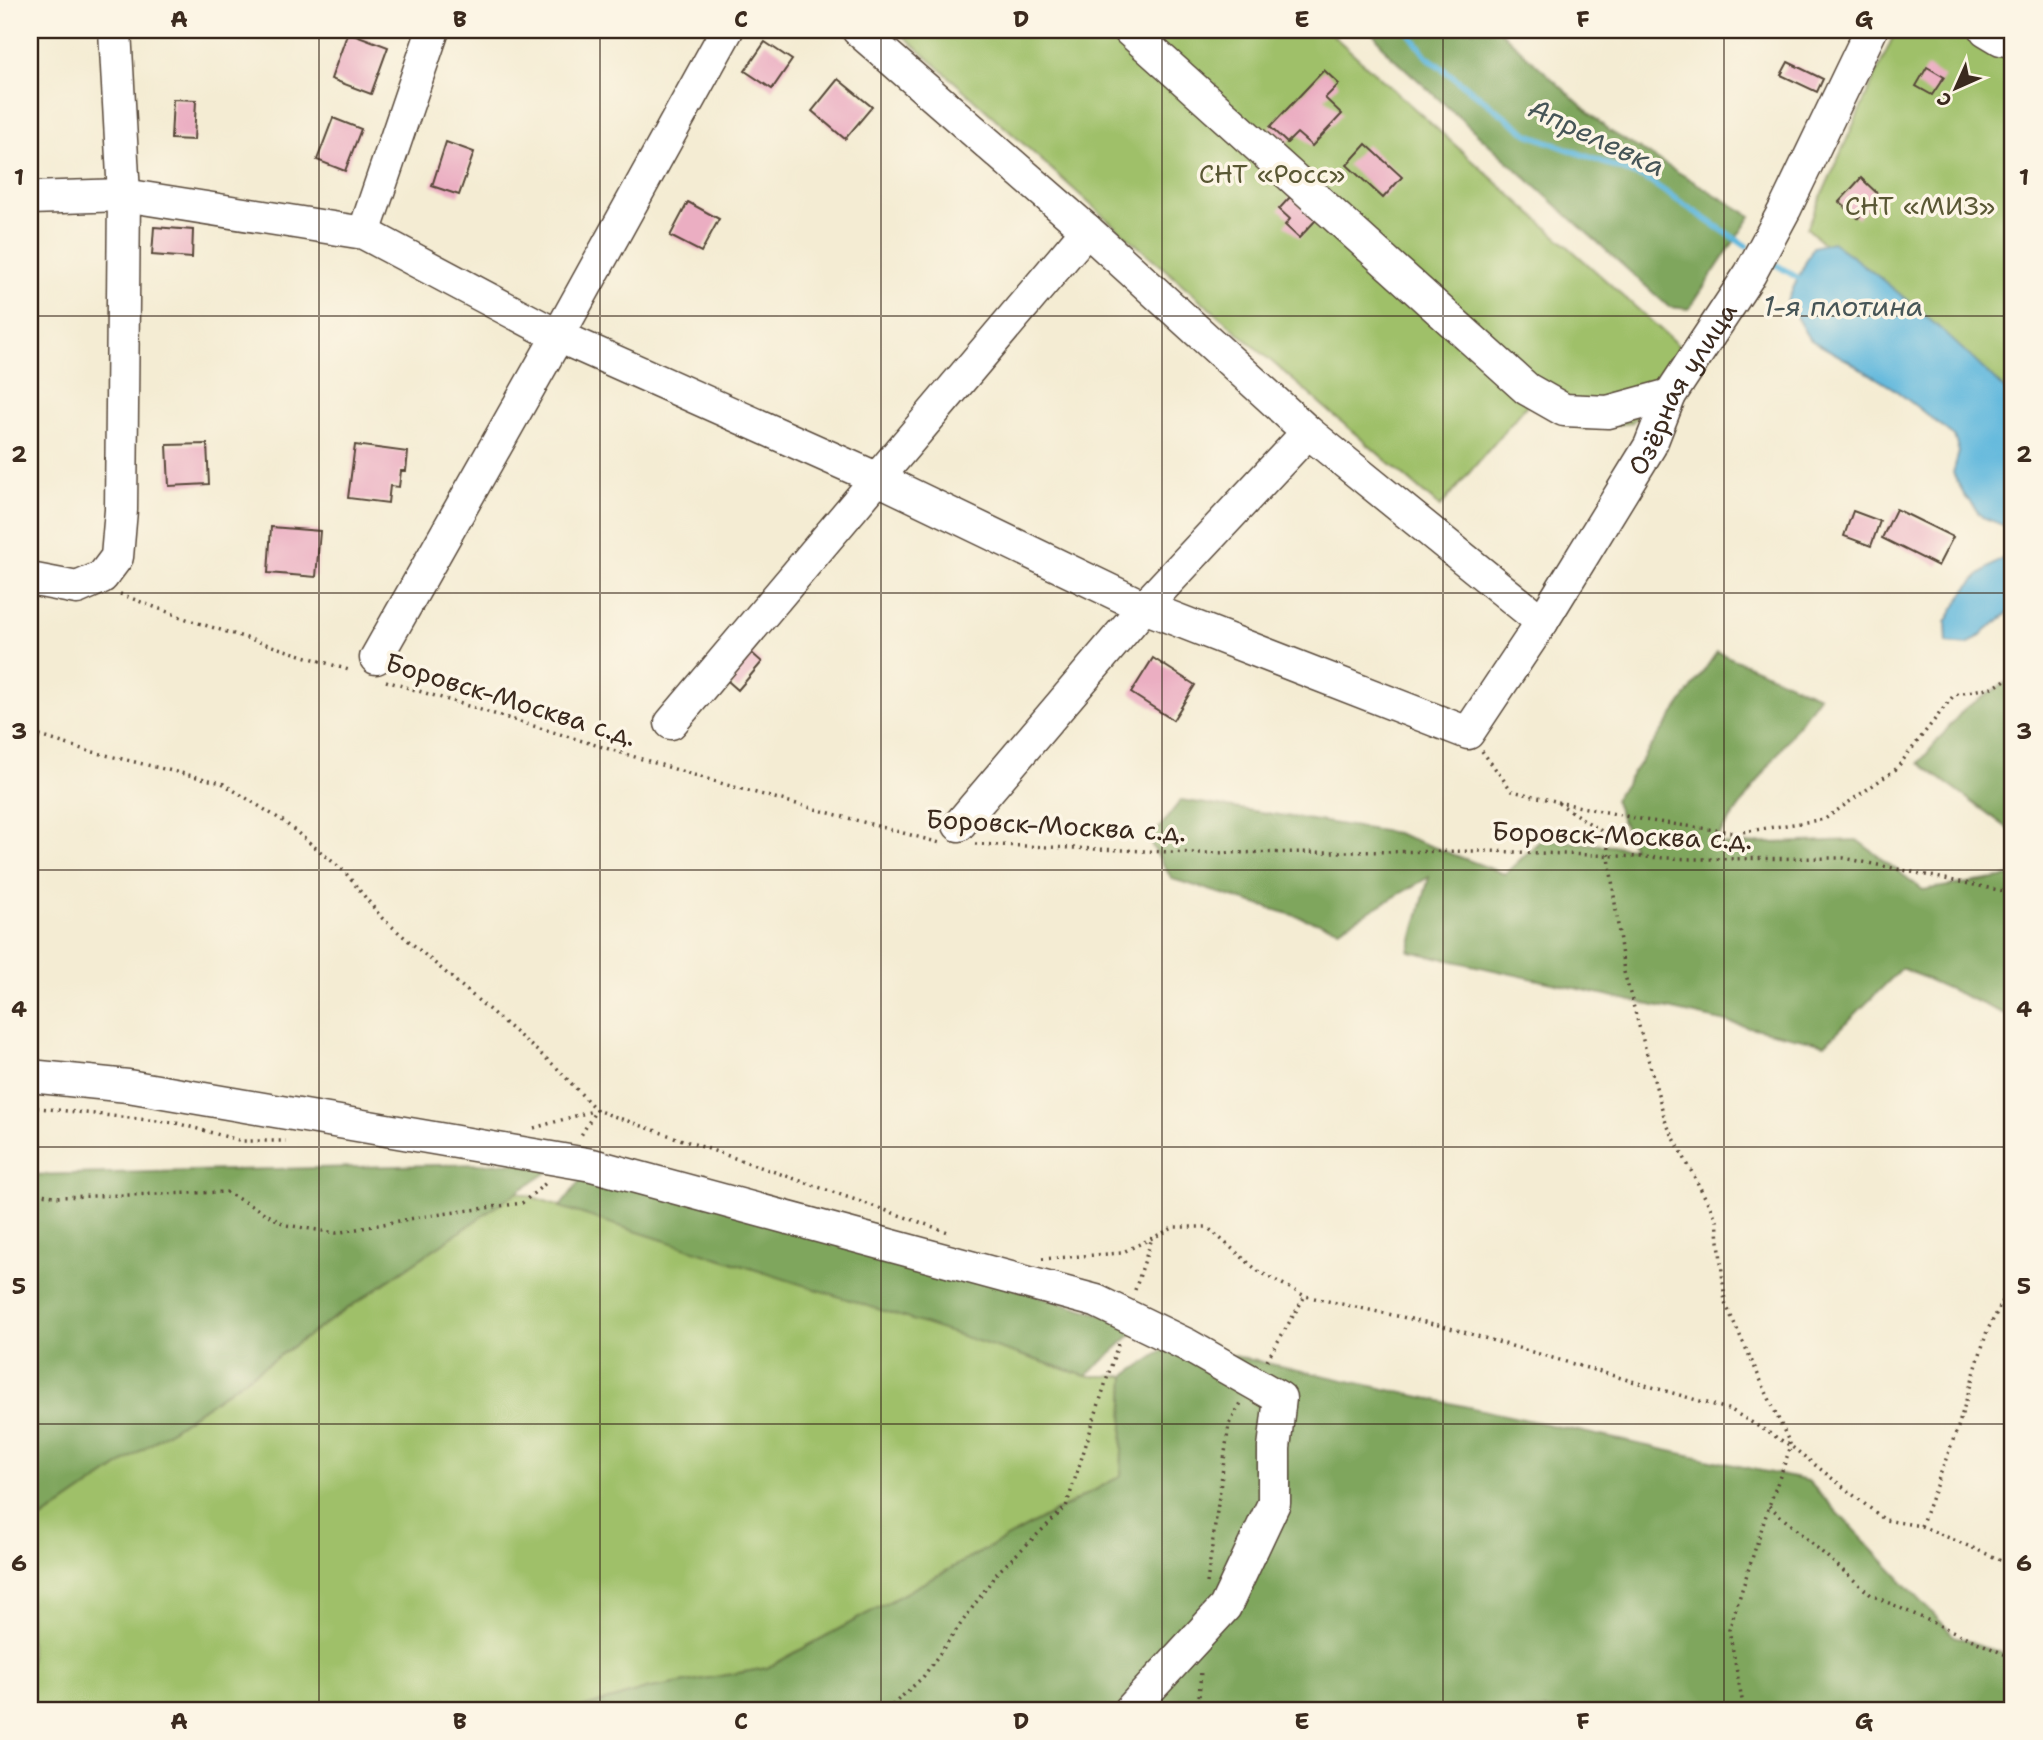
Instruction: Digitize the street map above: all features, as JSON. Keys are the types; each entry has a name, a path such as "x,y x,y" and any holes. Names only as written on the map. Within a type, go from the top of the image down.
{"street":[{"path":"30,579 77,588 95,580 117,557 121,510 124,195 115,30"},
{"path":"364,233 433,30"},
{"path":"372,670 727,30"},
{"path":"858,30 1087,230 1308,432 1542,622"},
{"path":"1129,30 1527,389 1564,410 1608,412 1670,395"},
{"name":"Озёрная улица","path":"1468,733 1542,622 1650,446 1670,395 1750,274 1785,209 1871,30"},
{"path":"1986,30 2001,39 2013,41"},
{"path":"30,198 124,195 364,233 558,336 876,478 1144,607 1468,733"},
{"path":"671,723 1087,230"},
{"path":"960,837 1144,607 1308,432"},
{"path":"30,1076 128,1086 606,1169 1096,1301 1187,1345 1280,1398 1273,1448 1274,1503 1225,1607 1130,1710"}],"path":[{"name":"Боровск-Москва с.д.","path":"95,580 192,621 372,670 727,785 932,842 960,837 1194,853 1489,851 1693,859 1844,858 2013,893"},
{"path":"1468,733 1512,791 1645,820 1736,833 1825,819 1896,769 1954,695 1996,686 2013,675"},
{"path":"30,718 40,736 85,750 222,783 283,821 344,871 382,918 556,1067 596,1110 963,1237"},
{"path":"30,752 40,736"},
{"path":"1555,801 1606,834 1624,972 1665,1123 1717,1220 1725,1303 1791,1447 1729,1630 1744,1710"},
{"path":"30,1107 176,1123 242,1141 297,1141"},
{"path":"528,1130 596,1110"},
{"path":"30,1192 59,1198 226,1192 286,1225 336,1233 420,1217 523,1203 554,1176 596,1110"},
{"path":"1041,1259 1121,1253 1175,1227 1207,1227 1258,1271 1305,1296 1443,1326 1731,1410 1791,1447 1885,1520 1921,1526 2013,1565"},
{"path":"887,1710 923,1677 997,1573 1066,1507 1152,1238"},
{"path":"1921,1526 1958,1427 1987,1331 2013,1282"},
{"path":"1207,1583 1228,1424 1305,1296"},
{"path":"1769,1506 1871,1595 2013,1658"},
{"path":"1198,1710 1202,1633"}],"green space":[{"name":"СНТ «Росс»","path":"897,30 1327,30 1700,365 1631,423 1583,429 1532,399 1440,507 1109,221"},
{"path":"1371,30 1499,30 1608,130 1751,216 1689,309 1669,307 1388,53"},
{"name":"СНТ «МИЗ»","path":"1896,30 2013,30 2013,417 1807,228"},
{"path":"1717,652 1819,696 1712,845 1857,840 1923,890 2013,876 2013,1041 2007,1015 1902,968 1825,1044 1409,951 1429,877 1339,929 1172,879 1149,841 1181,800 1396,833 1505,874 1542,839 1633,848 1614,800"},
{"path":"2013,678 2013,832 1919,763 1964,709"},
{"path":"564,1162 517,1192 30,1527 30,1175"},
{"path":"592,1165 1141,1326 1086,1376 560,1207"},
{"path":"517,1192 1086,1376 1125,1376 1121,1476 767,1668 646,1689 575,1710 30,1710 30,1527"},
{"path":"1174,1343 1808,1481 1954,1636 2013,1657 2013,1710 575,1710 646,1689 767,1668 1121,1476 1125,1376"}],"water":[{"name":"1-я плотина","path":"1832,242 1926,316 2013,398 2013,529 1982,517 1964,495 1953,473 1959,452 1954,436 1894,389 1809,339 1787,301 1813,247"},
{"path":"2013,551 2013,609 1968,645 1947,643 1946,622 1966,590 1980,574"}],"building":[{"path":"348,32 388,47 371,94 331,79"},
{"path":"765,42 792,60 772,89 745,71"},
{"path":"1788,62 1823,79 1817,92 1781,75"},
{"path":"1927,67 1944,77 1932,95 1916,86"},
{"path":"1324,70 1339,84 1325,98 1342,114 1312,146 1297,133 1287,143 1270,127"},
{"path":"838,79 872,107 845,139 812,111"},
{"path":"173,99 196,100 194,140 171,139"},
{"path":"333,118 361,129 345,171 317,160"},
{"path":"446,142 474,152 459,195 432,186"},
{"path":"1366,144 1402,177 1383,198 1347,165"},
{"path":"1861,178 1879,195 1858,218 1839,202"},
{"path":"1291,196 1317,219 1299,238 1285,225 1290,219 1279,209"},
{"path":"688,202 719,219 701,252 670,236"},
{"path":"154,227 193,230 192,258 152,255"},
{"path":"207,444 209,484 169,486 167,445"},
{"path":"355,445 408,452 406,471 401,471 399,487 390,486 388,503 348,498"},
{"path":"1896,509 1953,537 1938,566 1882,538"},
{"path":"1853,511 1880,521 1871,546 1844,536"},
{"path":"271,527 320,531 316,577 268,573"},
{"path":"744,646 762,662 738,690 720,674"},
{"path":"1153,658 1195,685 1173,720 1131,693"}],"waterway":[{"name":"Апрелевка","path":"1407,30 1426,56 1528,134 1646,179 1746,246"},
{"path":"1775,264 1798,278"}]}
